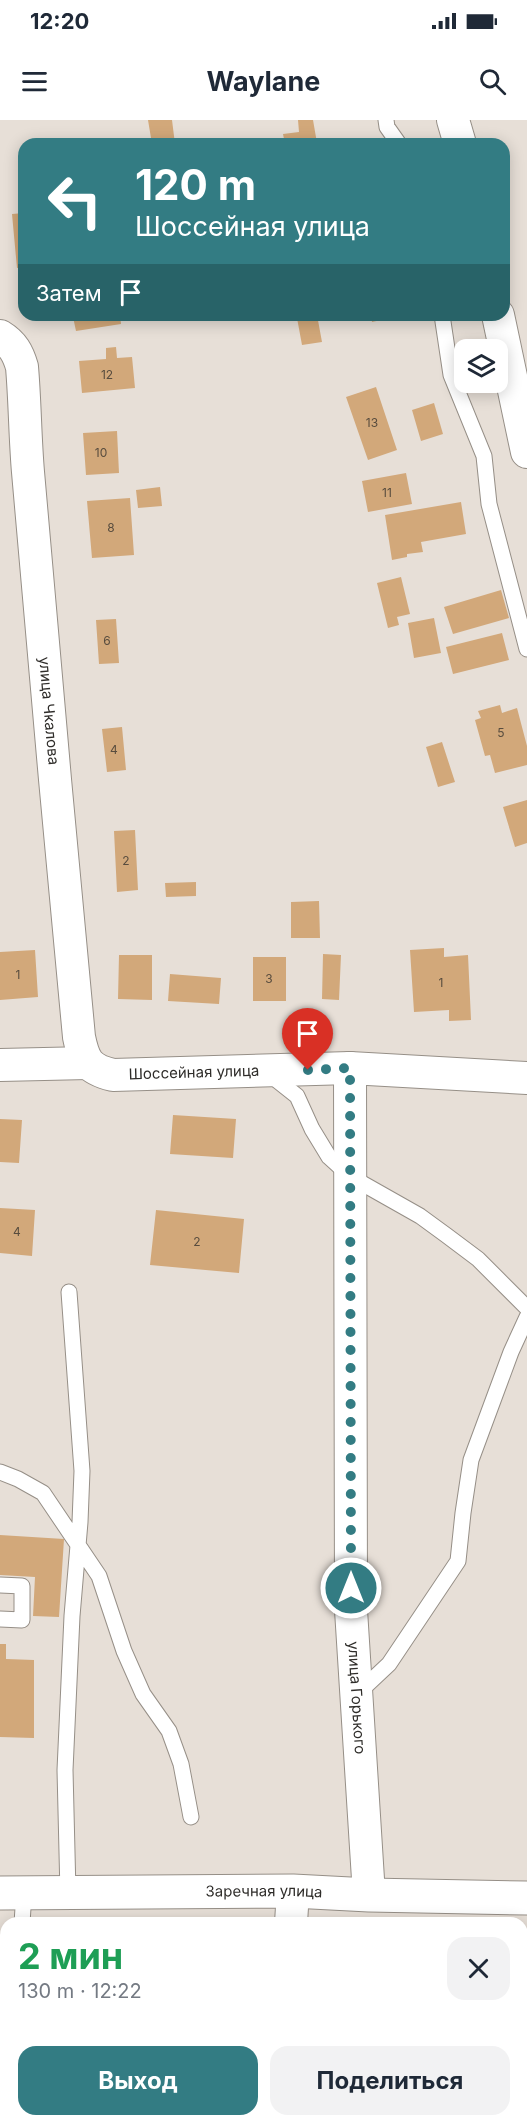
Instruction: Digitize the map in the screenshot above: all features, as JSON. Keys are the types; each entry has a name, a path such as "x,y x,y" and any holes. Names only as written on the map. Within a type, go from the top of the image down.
{"street":[{"path":"453,120 458,138"},
{"path":"499,321 527,452"},
{"name":"улица Чкалова","path":"0,336 12,345 19,356 22,368 28,469 42,615 54,781 79,1037 83,1054 100,1069"},
{"name":"Шоссейная улица","path":"0,1065 266,1071 350,1068 527,1078"},
{"name":"улица Горького","path":"350,1068 351,1610 369,1894"},
{"path":"291,1917 293,1891"},
{"name":"Заречная улица","path":"15,1903 68,1893 293,1891 527,1898"}],"lane":[{"path":"386,120 387,128 394,138"},
{"path":"443,321 451,375 484,456 489,504 527,649"},
{"path":"266,1071 297,1096 312,1129 329,1157 351,1177 420,1216 454,1241 478,1259 527,1308"},
{"path":"68,1893 65,1770 82,1471 69,1292"},
{"path":"356,1695 389,1664 458,1561 471,1460 510,1352 527,1317"},
{"path":"0,1472 44,1494 99,1576 124,1651 143,1694 169,1731 182,1764 191,1817"},
{"path":"0,1585 22,1586 22,1620 0,1619"}],"building":[{"path":"148,120 172,120 174,138 151,138"},
{"path":"298,120 313,120 316,138 284,138 283,134 299,132"},
{"path":"12,214 18,214 17,268"},
{"path":"74,321 121,321 121,324 76,331"},
{"path":"298,321 318,321 322,342 302,345"},
{"path":"116,347 117,358 132,357 135,388 82,393 79,361 106,359 106,348"},
{"path":"376,387 397,450 368,460 346,397"},
{"path":"434,403 443,434 421,441 412,410"},
{"path":"117,431 119,473 86,475 83,433"},
{"path":"406,473 412,504 368,512 362,481"},
{"path":"160,487 162,506 138,508 136,490"},
{"path":"130,498 134,555 92,558 87,501"},
{"path":"461,502 466,534 421,542 423,552 407,554 407,557 392,560 385,515"},
{"path":"401,577 410,614 397,617 399,625 388,628 377,583"},
{"path":"501,590 509,618 453,634 444,607"},
{"path":"434,618 441,653 414,658 408,623"},
{"path":"116,619 119,663 99,664 96,620"},
{"path":"502,633 509,660 453,674 446,647"},
{"path":"500,705 502,713 517,708 527,746 527,765 495,773 490,755 485,756 475,720 481,718 478,711"},
{"path":"122,727 126,770 107,772 102,729"},
{"path":"442,742 455,782 438,787 426,747"},
{"path":"527,800 527,843 515,847 503,807"},
{"path":"135,830 138,890 117,892 114,831"},
{"path":"196,882 196,896 166,897 165,883"},
{"path":"319,901 320,938 291,938 291,902"},
{"path":"444,948 444,957 468,955 471,1020 449,1021 449,1010 414,1012 410,950"},
{"path":"35,950 38,997 0,1000 0,952"},
{"path":"323,954 341,955 339,1000 322,999"},
{"path":"119,955 152,955 152,1000 118,999"},
{"path":"253,957 286,957 286,1001 253,1001"},
{"path":"170,974 221,978 219,1004 168,1001"},
{"path":"173,1115 236,1119 233,1158 170,1154"},
{"path":"0,1119 22,1120 19,1163 0,1162"},
{"path":"0,1208 35,1210 32,1256 0,1253"},
{"path":"156,1210 244,1219 239,1273 150,1265"},
{"path":"0,1535 64,1539 59,1617 33,1616 35,1577 0,1575"},
{"path":"0,1644 6,1644 6,1659 34,1660 34,1738 0,1737"}],"route":[{"path":"308,1070 350,1068 351,1588"}]}
